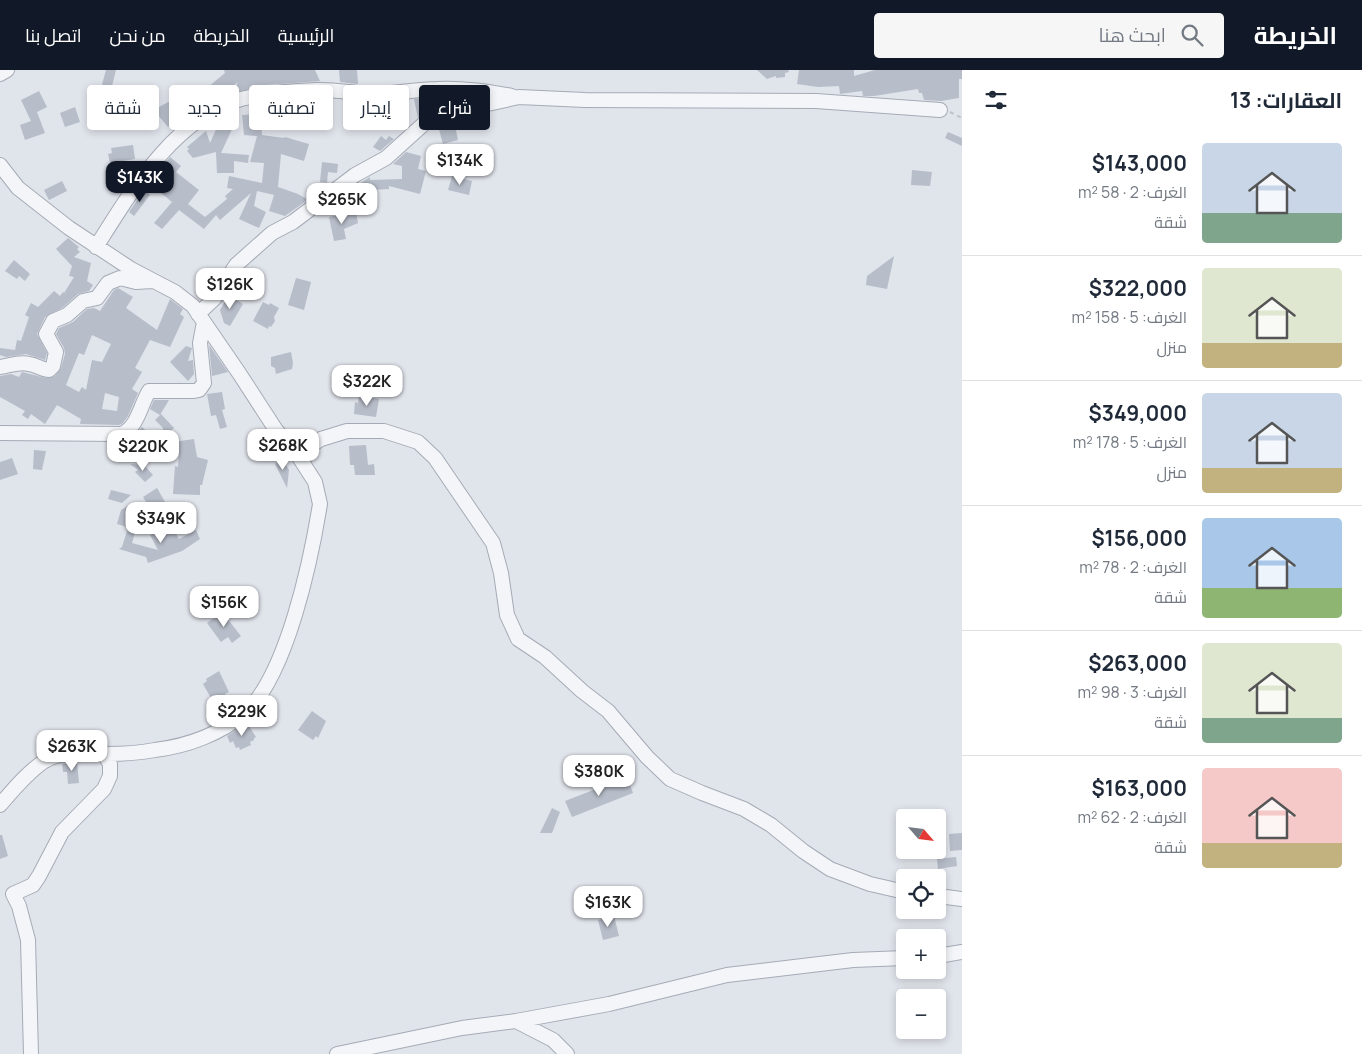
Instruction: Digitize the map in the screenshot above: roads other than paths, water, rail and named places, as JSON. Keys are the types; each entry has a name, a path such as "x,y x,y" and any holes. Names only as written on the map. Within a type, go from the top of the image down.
{"street":[{"path":"0,74 7,70"},
{"path":"96,247 132,189 159,156 194,124 239,100 256,96 316,90 376,94 439,88 478,89 518,97 585,100 816,101 940,110"},
{"path":"0,433 122,434 132,426 149,392 199,390 204,383 200,343 201,318 236,265 254,248 272,233 293,222 355,174 386,158 427,121 460,110 518,97"},
{"path":"0,166 18,188 96,247 153,281 176,292 193,306 276,430 297,454 315,482 320,504 288,638 271,677 259,697 245,713 222,729 201,739 155,750 104,754 75,752 53,757 29,774 0,805"},
{"path":"0,367 19,363 49,370 53,366 56,352 46,334 53,321 67,315 83,301 97,298 108,283 120,278 136,282 153,281"},
{"path":"297,454 321,439 347,431 384,431 418,442 435,458 493,543 501,573 506,616 518,639 545,657 582,691 608,710 647,757 670,779 702,794 744,809 771,825 803,851 830,869 870,884 896,890"},
{"path":"30,1054 28,940 19,906 13,894 33,885 62,832 104,789 110,776 110,764 104,754"},
{"path":"946,897 962,899"},
{"path":"946,955 962,952"},
{"path":"337,1054 462,1028 516,1021 610,1004 727,974 853,960 896,958"},
{"path":"516,1021 553,1040 567,1054"}]}
